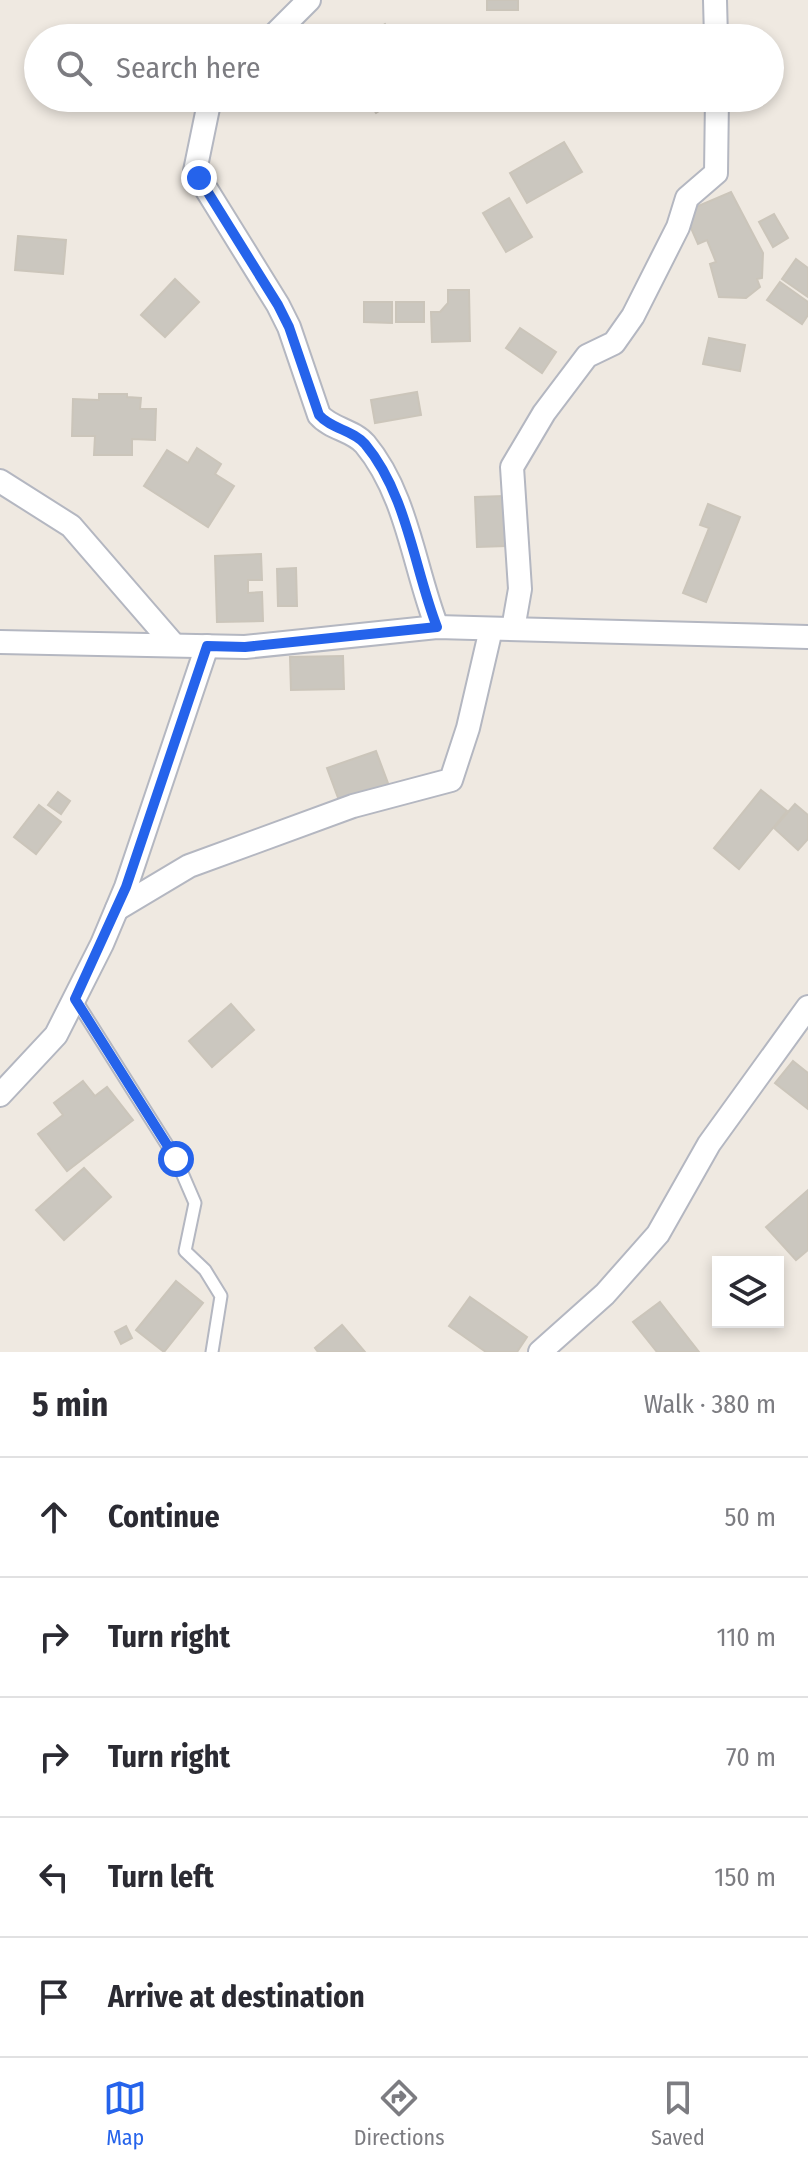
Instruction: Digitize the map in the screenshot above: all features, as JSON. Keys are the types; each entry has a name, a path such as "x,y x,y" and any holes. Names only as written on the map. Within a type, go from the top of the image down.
{"street":[{"path":"285,24 309,0"},
{"path":"715,0 716,24"},
{"path":"207,112 195,171 284,316 319,415 329,425 362,440 380,466 408,532 437,627"},
{"path":"117,909 189,866 353,806 451,780 502,629 520,589 512,467 544,413 587,356 614,343 633,316 678,227 687,198 716,173 717,112"},
{"path":"0,481 71,526 174,645"},
{"path":"0,642 245,647 437,627 808,637"},
{"path":"0,1095 56,1035 117,909 207,646"},
{"path":"540,1352 605,1294 658,1234 709,1144 808,1007"}],"lane":[{"path":"75,999 176,1159 195,1203 185,1251 205,1270 221,1296 212,1352"}],"building":[{"path":"487,0 518,0 518,10 487,10"},
{"path":"564,142 582,172 527,203 510,173"},
{"path":"731,192 763,253 762,278 757,279 760,287 746,298 719,297 710,264 716,262 707,240 698,244 684,212"},
{"path":"509,198 532,237 506,252 483,213"},
{"path":"774,214 788,238 773,247 759,222"},
{"path":"18,236 66,240 63,274 15,270"},
{"path":"796,259 808,268 808,297 782,279"},
{"path":"175,279 199,302 165,337 141,315"},
{"path":"780,282 808,302 808,315 802,324 767,300"},
{"path":"448,290 469,290 470,341 432,342 431,312 440,312 448,303"},
{"path":"364,302 392,302 392,323 364,322"},
{"path":"396,302 424,302 424,322 396,322"},
{"path":"520,328 556,352 542,373 506,348"},
{"path":"709,338 745,345 740,371 703,364"},
{"path":"417,392 421,415 375,423 371,400"},
{"path":"99,394 127,394 127,397 141,398 140,409 156,409 155,440 132,439 132,455 94,455 95,436 72,436 73,399 99,400"},
{"path":"197,448 221,464 215,474 234,486 208,527 144,486 167,450 188,463"},
{"path":"504,496 506,546 477,547 475,497"},
{"path":"708,504 740,517 706,602 683,593 709,528 700,525"},
{"path":"261,554 262,580 248,580 248,593 262,592 263,621 217,622 215,556"},
{"path":"296,568 297,606 278,606 277,569"},
{"path":"343,656 344,689 291,690 290,657"},
{"path":"376,751 389,786 340,803 327,768"},
{"path":"761,790 787,811 739,869 714,848"},
{"path":"58,792 70,801 61,814 48,805"},
{"path":"795,804 808,815 808,839 798,850 774,828"},
{"path":"39,805 61,822 36,854 14,837"},
{"path":"231,1004 254,1030 212,1067 189,1041"},
{"path":"793,1061 808,1073 808,1109 775,1083"},
{"path":"83,1081 95,1096 107,1087 133,1120 67,1171 38,1134 63,1115 54,1103"},
{"path":"84,1168 111,1197 64,1240 36,1210"},
{"path":"808,1190 808,1250 796,1260 766,1227"},
{"path":"176,1281 203,1303 164,1352 136,1330"},
{"path":"470,1297 527,1337 517,1352 486,1352 449,1326"},
{"path":"660,1302 699,1352 657,1352 633,1322"},
{"path":"342,1325 365,1352 318,1352 315,1348"},
{"path":"126,1326 132,1338 121,1344 115,1332"}],"route":[{"path":"176,1159 75,999 126,887 207,646 245,647 437,627 408,532 380,466 362,440 329,425 319,415 289,327 278,305 199,178"}]}
